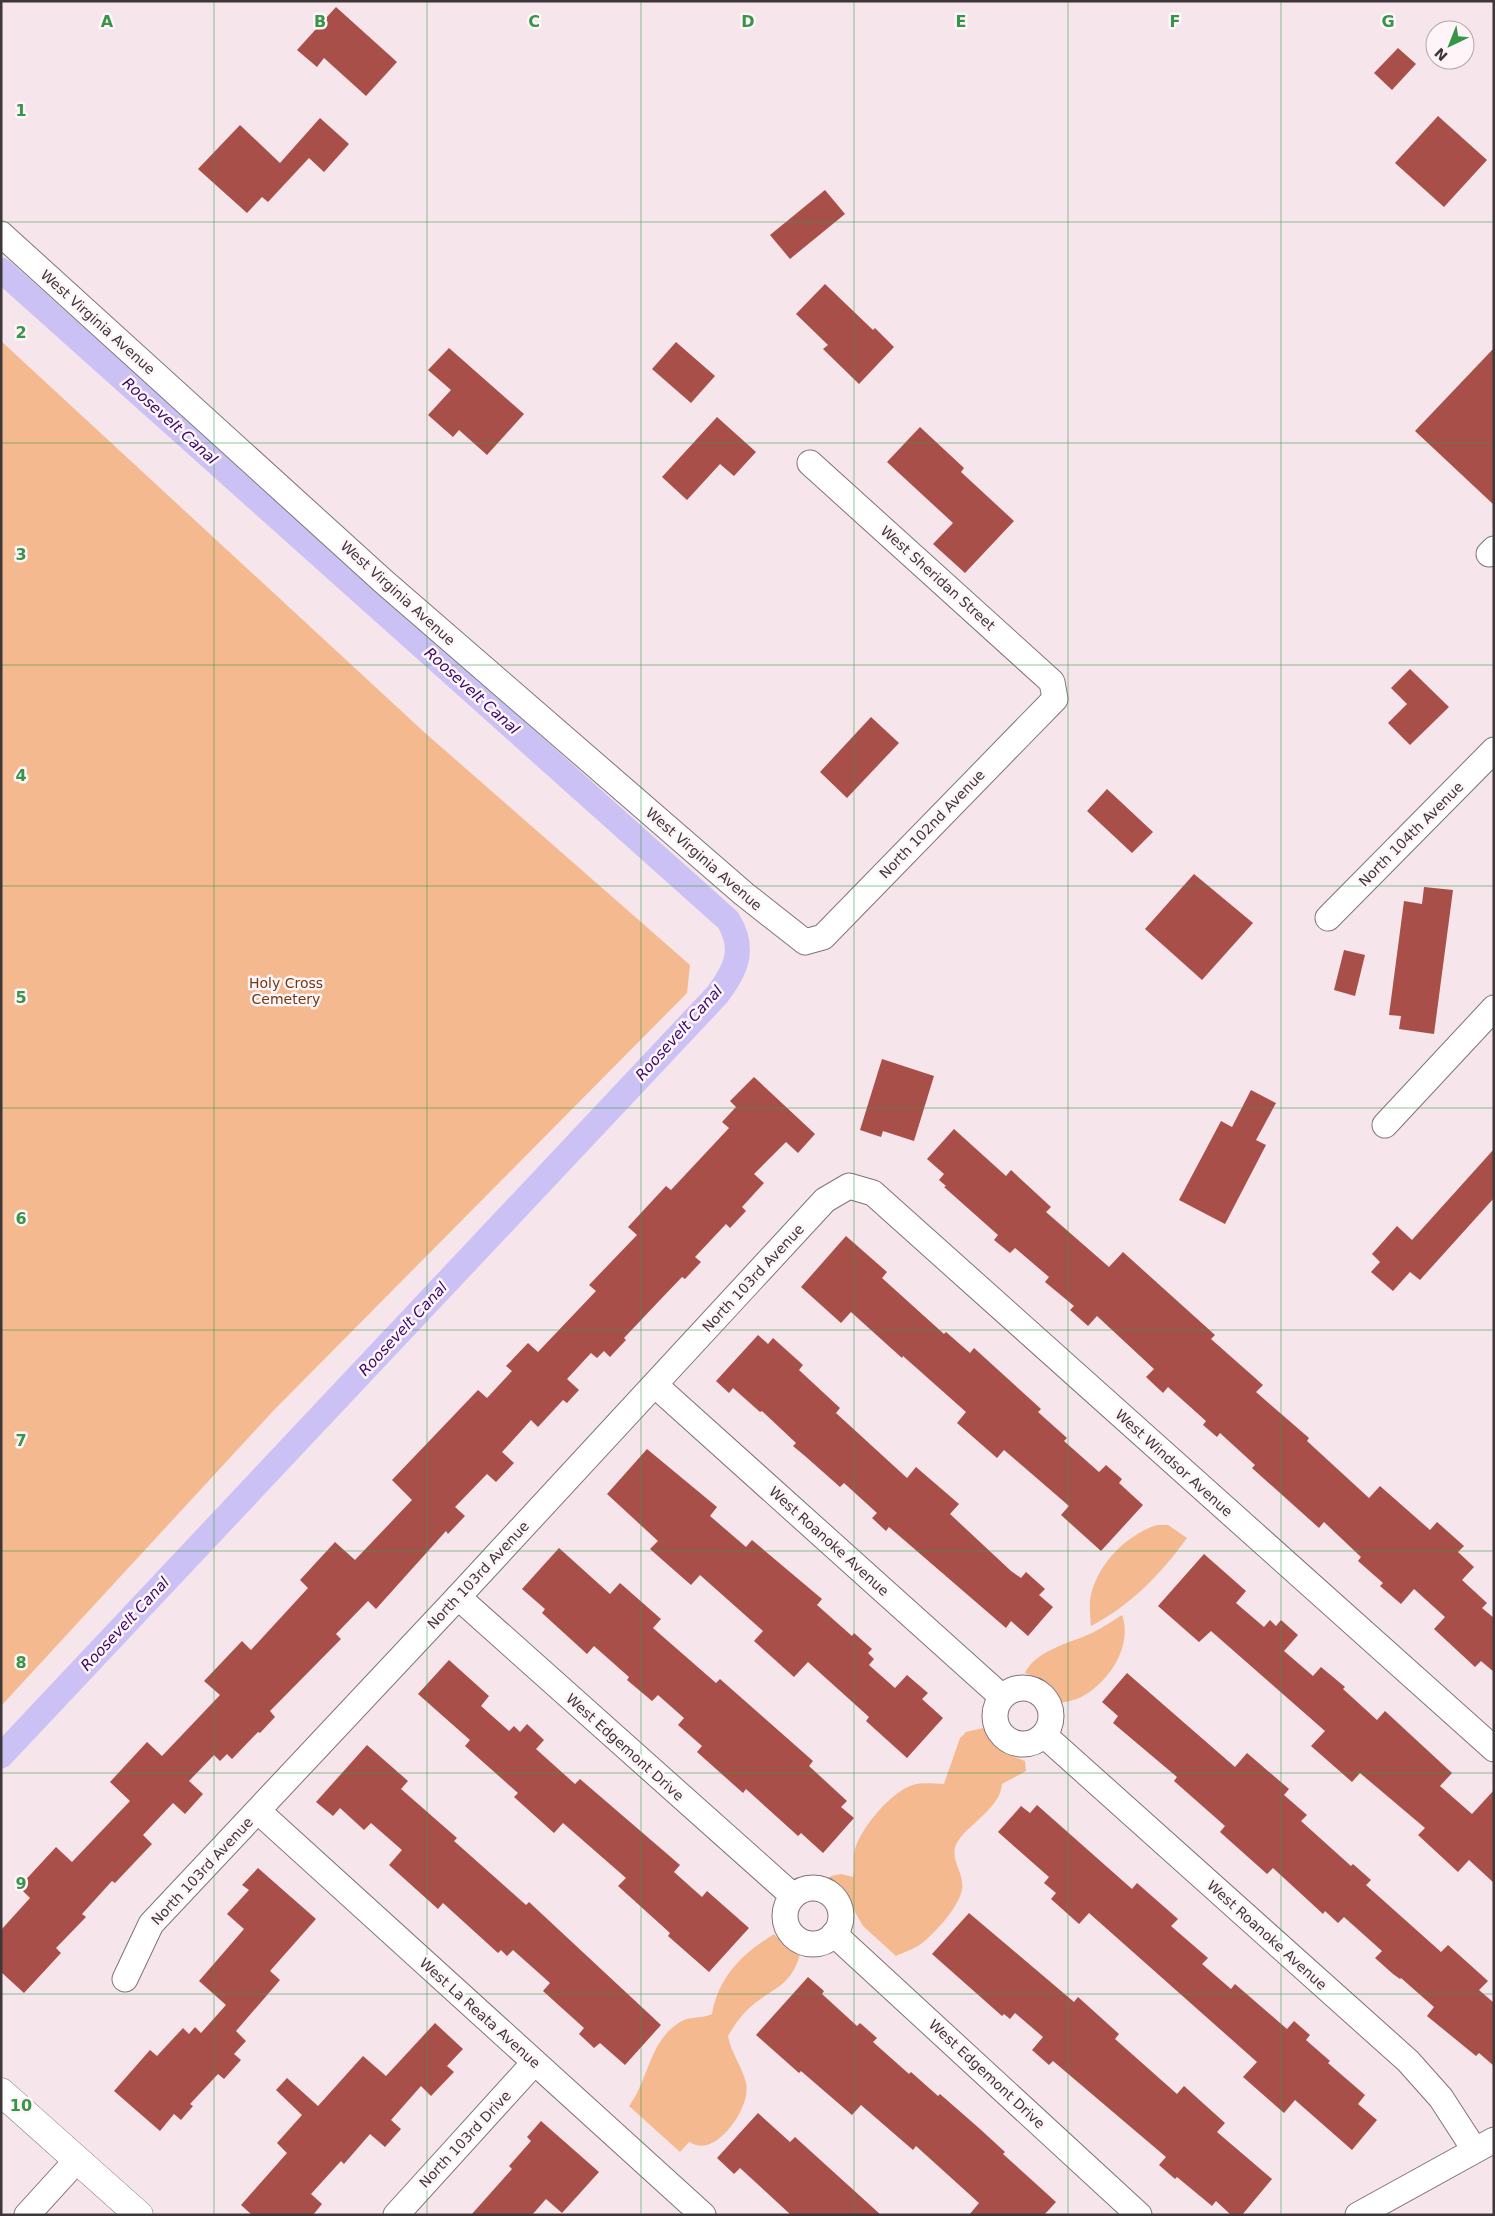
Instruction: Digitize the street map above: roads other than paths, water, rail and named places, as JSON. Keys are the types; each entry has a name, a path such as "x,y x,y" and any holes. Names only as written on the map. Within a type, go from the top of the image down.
{"main road":[{"path":"1,2092 139,2215"}],"street":[{"name":"West Virginia Avenue","path":"1,234 383,581 736,888 805,942"},
{"name":"West Sheridan Street","path":"810,463 1052,682 1055,699"},
{"name":"North 102nd Avenue","path":"805,942 822,937 1055,699"},
{"name":"North 104th Avenue","path":"1328,918 1494,750"},
{"path":"1385,1125 1494,1008"},
{"name":"North 103rd Avenue","path":"125,1979 151,1924 458,1597 825,1200 849,1186"},
{"name":"West Windsor Avenue","path":"849,1186 873,1193 1494,1749"},
{"name":"West Roanoke Avenue","path":"655,1385 1002,1697"},
{"name":"West Edgemont Drive","path":"458,1597 793,1896"},
{"path":"1019,1688 1037,1692 1044,1699 1051,1717 1044,1734 1037,1740 1020,1744 1004,1737 995,1722 997,1704 1002,1697 1010,1691 1019,1688"},
{"name":"West Roanoke Avenue","path":"1044,1734 1408,2061 1484,2144"},
{"name":"West La Reata Avenue","path":"258,1811 703,2215"},
{"path":"815,1888 832,1895 841,1911 839,1928 834,1934 826,1941 808,1944 791,1933 785,1914 787,1904 793,1896 803,1890 815,1888"},
{"name":"West Edgemont Drive","path":"834,1934 1139,2215"},
{"name":"North 103rd Drive","path":"396,2215 534,2063"},
{"path":"1358,2215 1484,2144"},
{"path":"27,2215 77,2160"}],"waterway":[{"name":"Roosevelt Canal","path":"1,270 728,920 737,940 734,968 717,995 1,1756"}],"park label":[{"name":"Holy Cross Cemetery","path":"286,992"}]}
